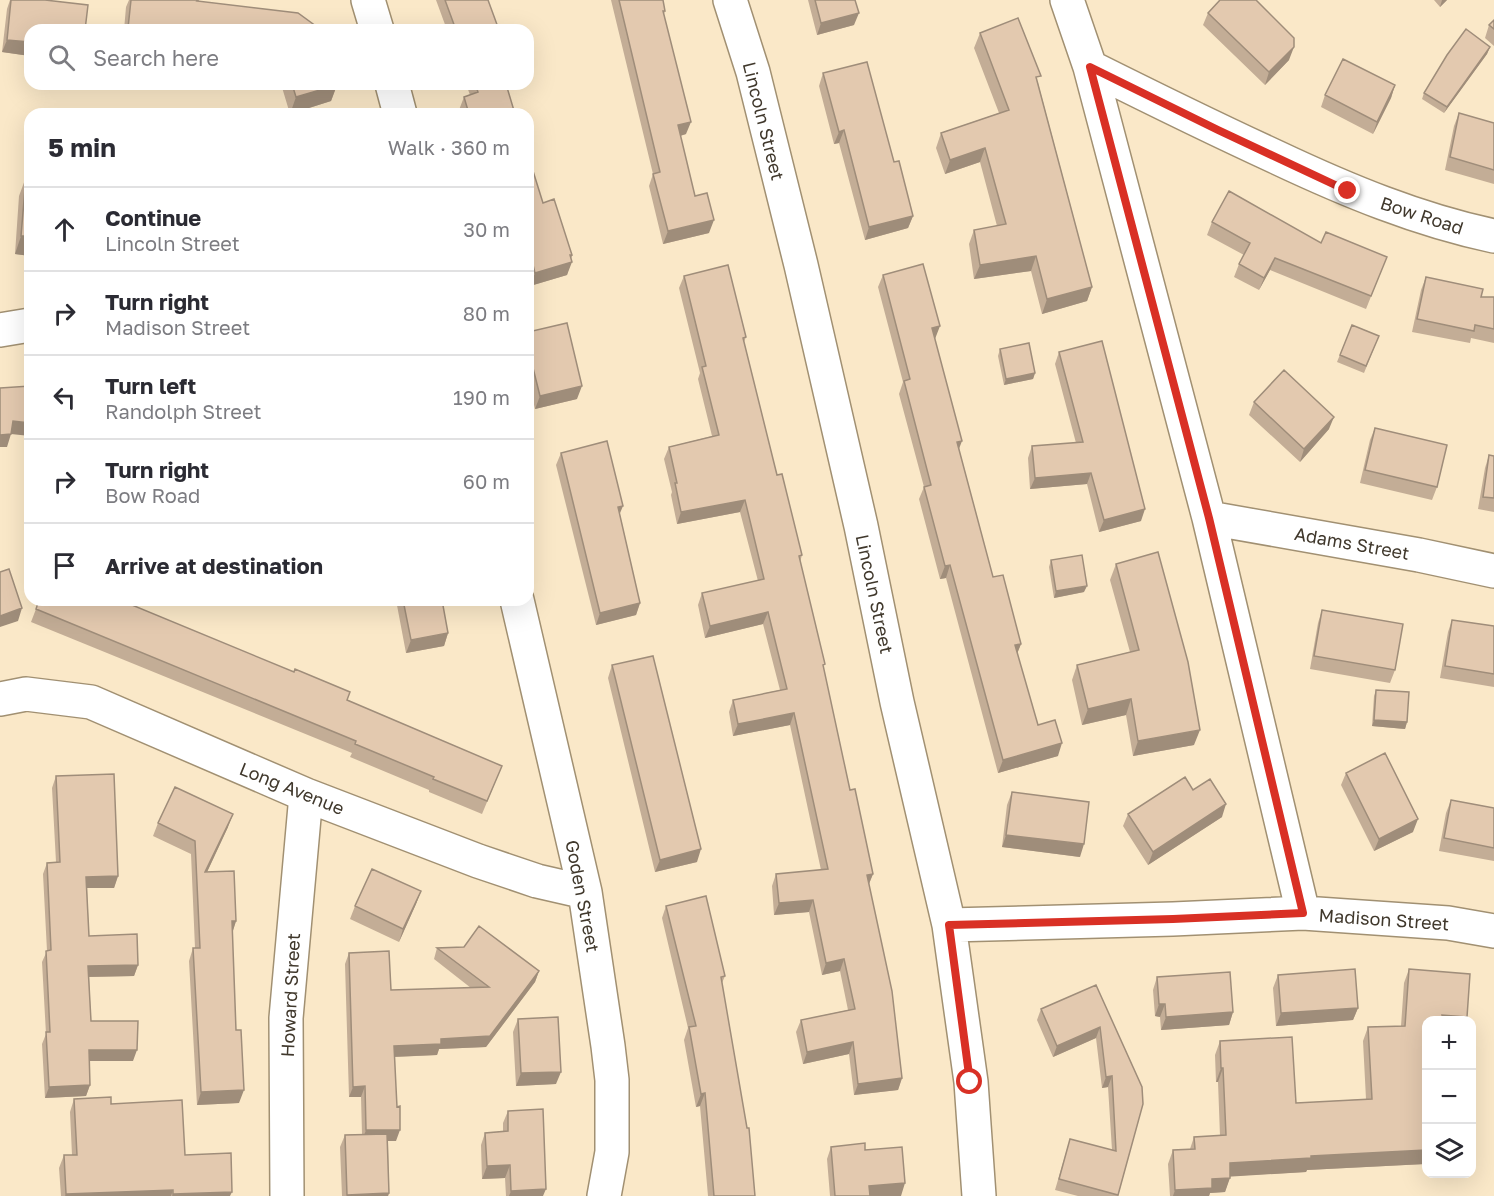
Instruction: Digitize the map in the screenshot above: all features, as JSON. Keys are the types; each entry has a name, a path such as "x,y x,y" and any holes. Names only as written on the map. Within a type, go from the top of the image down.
{"street":[{"path":"368,0 375,24"},
{"name":"Lincoln Street","path":"730,0 753,72 803,276 949,925 970,1082 979,1196"},
{"path":"1067,0 1090,67 1209,518 1303,913"},
{"name":"Bow Road","path":"1090,67 1348,191 1464,230 1494,236"},
{"path":"394,90 398,108"},
{"path":"0,330 24,326"},
{"name":"Adams Street","path":"1209,518 1419,555 1494,571"},
{"name":"Goden Street","path":"518,606 585,892 612,1080 612,1152 604,1196"},
{"name":"Long Avenue","path":"0,699 26,694 91,702 306,795 478,861 537,881 585,892"},
{"name":"Howard Street","path":"287,1196 286,1018 306,795"},
{"name":"Madison Street","path":"949,925 1303,913 1448,923 1494,931"}],"building":[{"path":"11,0 45,0 88,5 86,24 24,24 24,41 7,40"},
{"path":"131,0 198,0 298,13 313,24 128,24"},
{"path":"445,0 488,0 497,24 454,24"},
{"path":"619,0 663,0 665,11 663,11 691,122 678,125 695,196 707,193 714,220 668,231 653,174 660,172"},
{"path":"815,0 855,0 859,13 821,23"},
{"path":"1220,0 1256,0 1294,38 1294,47 1269,72 1208,13"},
{"path":"1018,18 1041,76 1036,77 1092,287 1047,299 1036,256 980,265 974,230 1006,224 985,148 950,160 941,133 1009,110 980,33"},
{"path":"1466,29 1490,47 1447,107 1424,93"},
{"path":"1343,59 1395,85 1377,122 1325,95"},
{"path":"867,62 894,162 899,161 913,216 869,227 844,130 839,132 823,73"},
{"path":"294,90 320,90 296,97"},
{"path":"477,90 508,90 513,108 467,108 464,97 478,92"},
{"path":"1459,113 1494,123 1494,170 1450,157"},
{"path":"534,174 543,203 554,199 572,255 570,255 572,262 535,273"},
{"path":"1229,191 1321,243 1326,232 1387,257 1371,296 1275,258 1264,278 1239,264 1250,243 1212,222"},
{"path":"24,201 24,236 21,236"},
{"path":"923,264 940,326 932,328 962,441 957,442 993,577 1003,575 1021,644 1015,645 1038,725 1055,720 1062,743 1003,760 950,565 945,566 924,487 931,485 904,381 910,379 883,275"},
{"path":"728,265 746,337 743,338 777,475 782,474 802,555 799,556 825,664 823,665 850,790 855,789 873,874 867,875 892,991 902,1078 858,1084 853,1042 807,1052 801,1020 855,1009 844,959 826,963 813,900 779,903 776,874 828,869 794,713 738,724 733,700 787,689 768,612 710,626 702,593 764,579 745,500 681,512 669,447 719,435 702,367 706,366 684,276"},
{"path":"1426,277 1483,289 1481,297 1494,297 1494,329 1475,325 1474,331 1417,319"},
{"path":"567,323 582,386 540,396 534,372 534,331"},
{"path":"1352,325 1379,336 1366,366 1340,355"},
{"path":"1102,341 1145,509 1104,520 1091,473 1035,478 1032,446 1083,442 1059,352"},
{"path":"1029,343 1035,373 1006,379 1000,349"},
{"path":"1284,370 1334,417 1304,449 1254,402"},
{"path":"24,386 24,422 13,421 11,434 0,435 0,388"},
{"path":"1375,428 1447,445 1437,487 1365,470"},
{"path":"607,441 623,506 618,507 640,603 600,613 561,453"},
{"path":"1489,455 1494,456 1494,498 1483,497"},
{"path":"1158,552 1188,662 1200,730 1138,741 1131,699 1088,709 1077,665 1139,650 1116,564"},
{"path":"1082,555 1087,586 1056,591 1051,560"},
{"path":"9,569 22,608 0,616 0,572"},
{"path":"37,606 134,606 294,672 295,669 350,692 347,700 502,766 487,801 355,744 356,741 36,609"},
{"path":"404,606 443,606 448,633 411,640"},
{"path":"1322,610 1403,624 1395,670 1314,656"},
{"path":"1452,620 1494,626 1494,674 1445,666"},
{"path":"653,656 701,849 660,860 612,665"},
{"path":"1376,690 1409,692 1407,722 1374,720"},
{"path":"1385,753 1418,819 1379,839 1346,773"},
{"path":"114,774 118,876 86,877 89,936 137,934 138,965 88,966 91,1021 138,1021 137,1050 89,1050 90,1085 49,1087 46,1032 50,1032 46,951 51,950 47,863 60,862 56,776"},
{"path":"1185,777 1193,790 1210,779 1226,804 1153,852 1128,814"},
{"path":"175,787 233,814 205,872 234,871 236,921 232,921 236,1030 241,1030 244,1090 201,1092 193,948 200,948 195,841 158,823"},
{"path":"1012,792 1089,802 1084,844 1006,835"},
{"path":"1451,800 1494,808 1494,848 1444,838"},
{"path":"372,869 421,891 403,929 355,906"},
{"path":"706,896 725,976 721,977 747,1128 749,1128 755,1196 714,1196 705,1093 701,1094 689,1027 696,1026 666,906"},
{"path":"479,926 539,971 490,1036 441,1039 441,1044 394,1046 400,1130 366,1130 365,1086 353,1087 349,953 389,951 391,990 489,987 437,948 464,947"},
{"path":"1355,969 1358,1008 1281,1013 1278,975"},
{"path":"1409,969 1470,974 1467,1016 1422,1016 1422,1150 1230,1163 1230,1178 1212,1179 1212,1188 1175,1190 1173,1150 1195,1149 1194,1137 1226,1135 1220,1041 1292,1037 1296,1103 1372,1099 1368,1027 1405,1026"},
{"path":"1230,972 1233,1012 1166,1017 1165,1004 1159,1004 1157,977"},
{"path":"1096,985 1142,1087 1143,1104 1118,1195 1059,1179 1070,1139 1116,1151 1112,1076 1106,1077 1100,1027 1057,1046 1041,1009"},
{"path":"558,1017 561,1072 521,1073 518,1019"},
{"path":"111,1097 111,1104 182,1100 185,1155 231,1153 232,1192 173,1194 173,1190 66,1194 64,1155 77,1155 74,1099"},
{"path":"543,1109 546,1189 511,1191 510,1165 487,1166 485,1133 508,1131 508,1111"},
{"path":"387,1134 389,1193 347,1195 345,1135"},
{"path":"865,1143 865,1150 902,1147 905,1183 869,1186 870,1196 835,1196 831,1147"}],"route":[{"path":"970,1082 949,925 1303,913 1209,518 1090,67 1348,191"}]}
